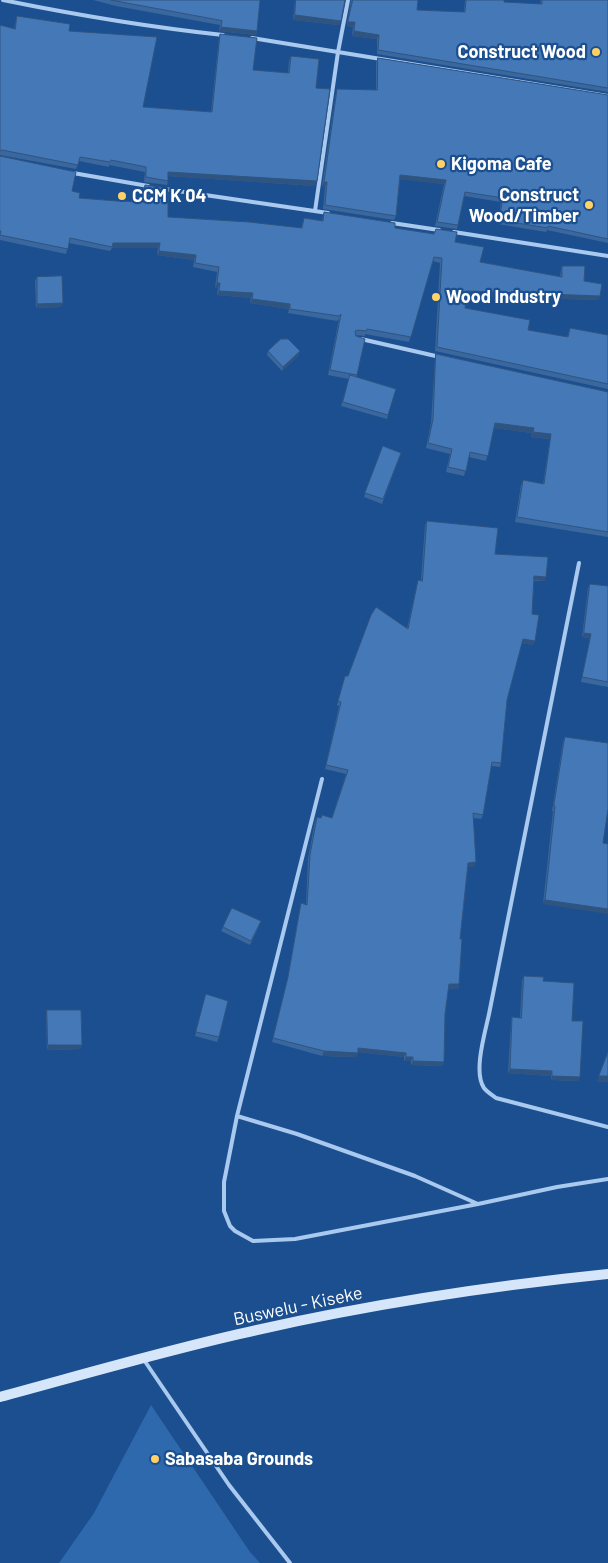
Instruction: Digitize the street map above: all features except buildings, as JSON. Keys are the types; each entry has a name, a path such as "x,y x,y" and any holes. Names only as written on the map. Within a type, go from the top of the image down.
{"main road":[{"name":"Buswelu - Kiseke","path":"0,1397 142,1358 256,1330 360,1309 478,1290 608,1274"}],"lane":[{"path":"3,0 74,14 226,36"},
{"path":"315,211 338,52 348,0"},
{"path":"246,38 608,96"},
{"path":"68,172 126,183 335,214"},
{"path":"384,221 442,230"},
{"path":"452,232 608,256"},
{"path":"356,338 450,359"},
{"path":"579,563 489,1014 479,1074 483,1087 496,1098 608,1127"},
{"path":"322,779 237,1116 225,1176 224,1211 230,1226 253,1241 295,1239 556,1187 608,1179"},
{"path":"237,1116 297,1134 416,1176 478,1204"},
{"path":"142,1358 229,1485 290,1563"}],"shaded area":[{"name":"Sabasaba Grounds","path":"151,1405 250,1552 260,1563 59,1563 94,1513"}],"place":[{"name":"Construct Wood","path":"596,52"},
{"name":"Kigoma Cafe","path":"441,164"},
{"name":"CCM K 04","path":"122,196"},
{"name":"Construct Wood/Timber","path":"589,205"},
{"name":"Wood Industry","path":"436,297"},
{"name":"Sabasaba Grounds","path":"155,1459"}]}
